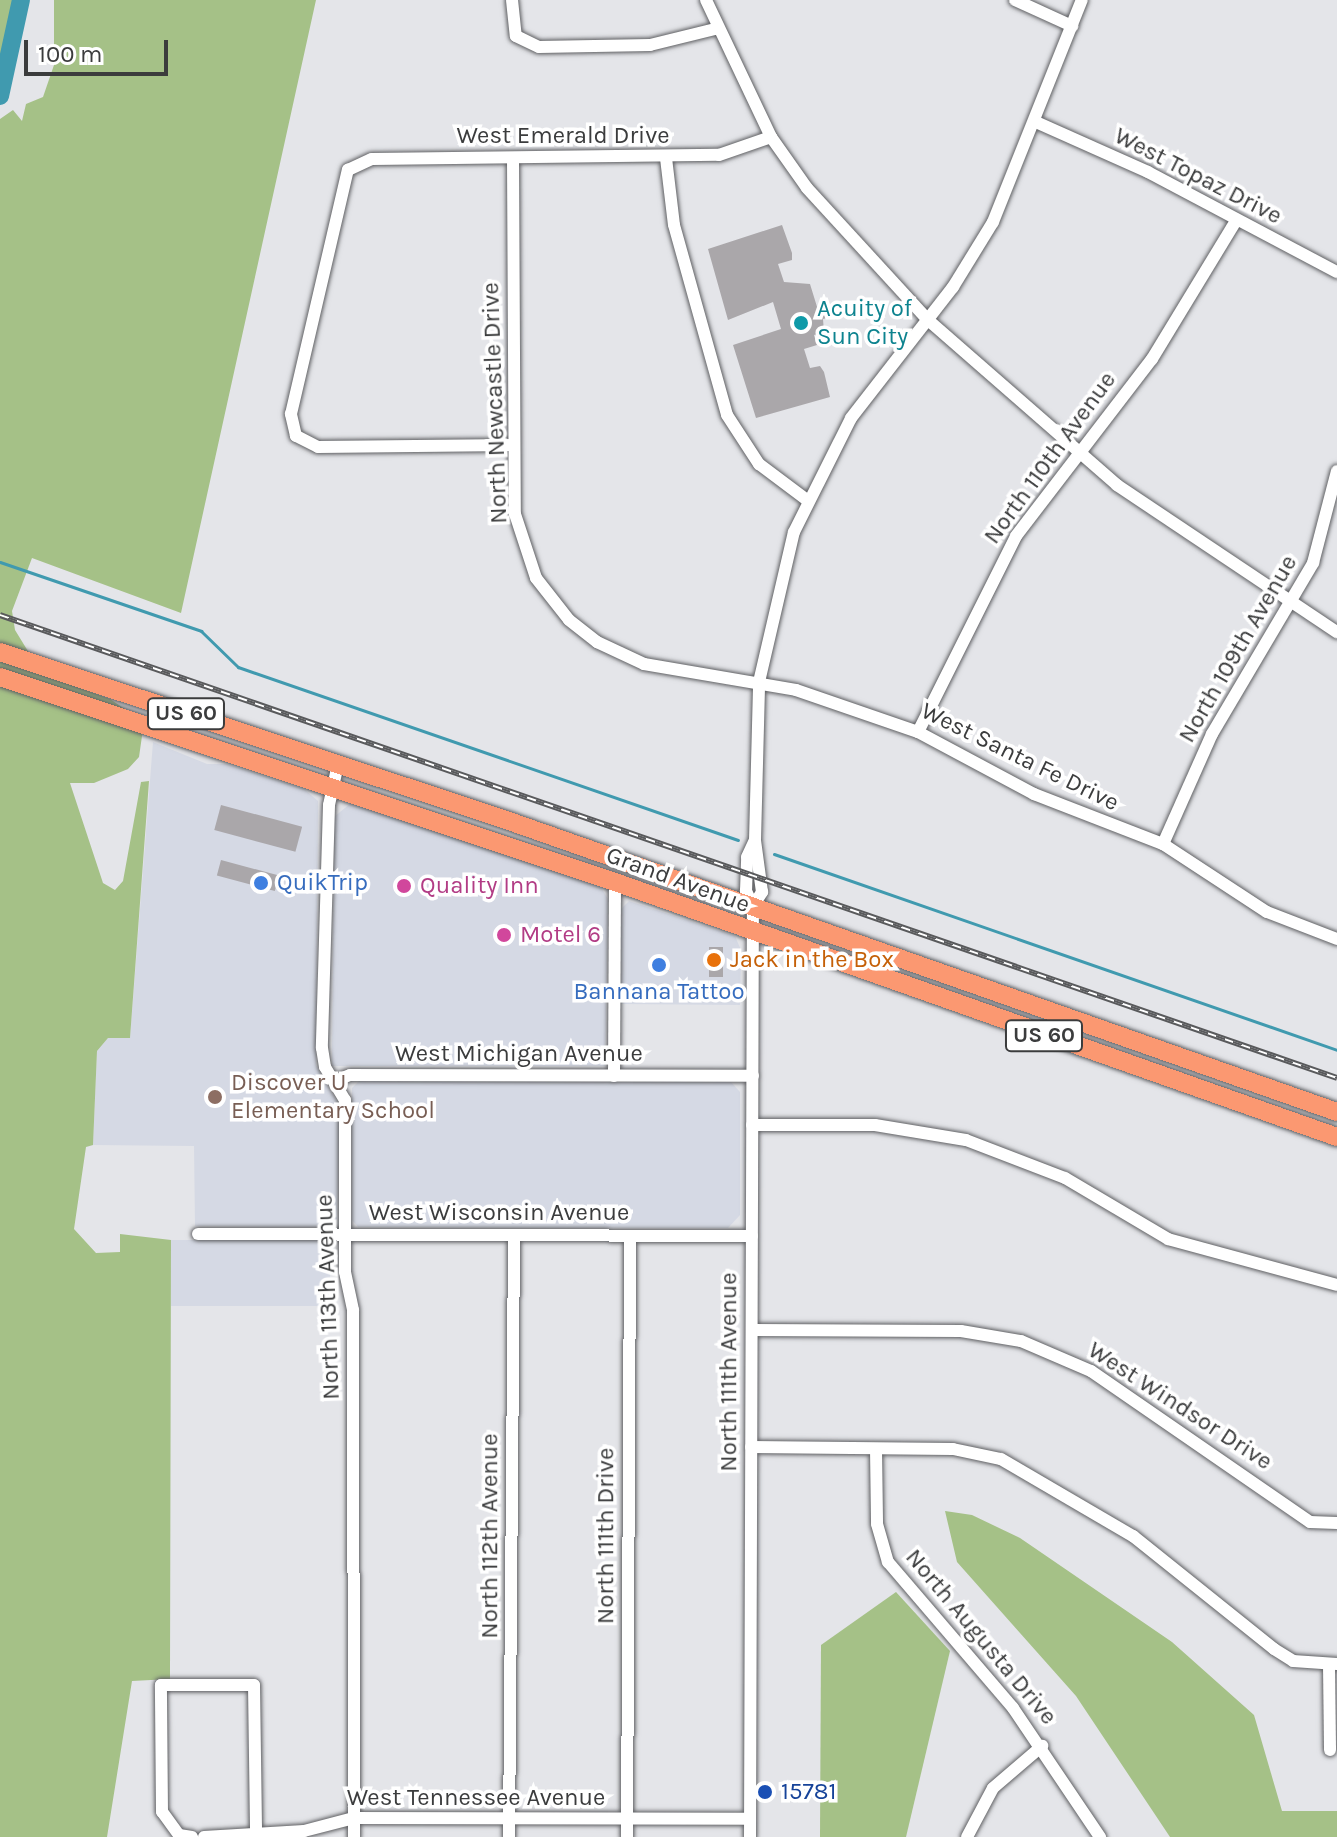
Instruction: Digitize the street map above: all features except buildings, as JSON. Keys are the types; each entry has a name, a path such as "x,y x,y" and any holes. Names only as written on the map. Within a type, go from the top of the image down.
{"highway":[{"name":"Grand Avenue","path":"0,652 753,906 1337,1112"},
{"name":"Grand Avenue","path":"0,677 615,882 1337,1137"}],"street":[{"path":"512,0 521,42 539,47 650,45 715,29"},
{"path":"706,0 715,29 771,137 867,254 928,320 1079,455 1291,605 1337,632"},
{"path":"1015,0 1072,26"},
{"name":"North 111th Avenue","path":"750,1837 753,906 747,857 755,840 759,682 782,567 807,500 872,386 928,320 993,222 1038,123 1082,0"},
{"name":"West Topaz Drive","path":"1038,123 1148,172 1337,272"},
{"name":"West Emerald Drive","path":"513,445 318,447 296,436 291,414 340,185 352,166 372,159 513,160 719,155 771,137"},
{"path":"666,158 674,225 727,415 759,464 807,500"},
{"name":"North Newcastle Drive","path":"513,160 513,445 520,535 536,578 569,620 597,642 644,664 759,682"},
{"name":"North 110th Avenue","path":"918,732 1016,536 1159,349 1236,221"},
{"name":"North 109th Avenue","path":"1163,844 1212,734 1291,605 1318,551 1337,471"},
{"name":"West Santa Fe Drive","path":"759,682 835,700 918,732 1034,794 1163,844 1267,912 1337,939"},
{"name":"North 113th Avenue","path":"338,764 331,785 322,1048 345,1100 346,1235 353,1310 354,1837"},
{"path":"614,1076 615,882"},
{"name":"West Michigan Avenue","path":"335,1081 350,1075 753,1076"},
{"path":"752,1125 875,1125 966,1140 1065,1178 1168,1239 1337,1285"},
{"name":"West Wisconsin Avenue","path":"198,1234 752,1236"},
{"name":"North 112th Avenue","path":"509,1837 514,1235"},
{"name":"North 111th Drive","path":"627,1837 630,1236"},
{"name":"West Windsor Drive","path":"752,1330 961,1331 1021,1341 1091,1371 1310,1522 1337,1523"},
{"path":"751,1447 953,1449 1022,1468 1164,1558 1274,1649 1293,1661 1333,1665 1330,1750"},
{"name":"North Augusta Drive","path":"876,1449 877,1524 888,1562 1042,1746 1100,1837"},
{"path":"192,1837 166,1824 161,1685 254,1685 256,1835"},
{"path":"967,1837 993,1788 1042,1746"},
{"name":"West Tennessee Avenue","path":"204,1837 256,1835 354,1818 750,1819"}],"shaded area":[{"path":"153,742 207,764 226,764 304,789 318,801 316,1065 337,1102 339,1119 337,1219 331,1227 195,1226 194,1146 93,1145 97,1051 108,1038 130,1038"},
{"path":"351,803 600,886 608,899 605,1066 332,1066 334,817"},
{"path":"629,901 735,936 741,950 740,1005 621,1004 621,909"},
{"path":"359,1081 731,1082 740,1092 740,1215 728,1228 358,1227 352,1220 352,1088"},
{"path":"171,1240 330,1240 330,1306 171,1306"}],"green space":[{"path":"0,0 27,0 11,15 0,74"},
{"path":"54,0 316,0 181,613 32,558 12,611 15,630 42,674 110,699 144,722 139,757 128,769 94,783 70,783 103,883 115,890 123,881 141,782 149,781 130,1038 108,1038 97,1051 93,1145 86,1147 74,1229 96,1253 120,1252 120,1234 171,1240 170,1679 132,1681 107,1837 0,1837 0,119 13,110 22,121 26,104 43,97 54,65"},
{"path":"945,1511 972,1515 1020,1538 1172,1642 1254,1715 1282,1811 1337,1811 1337,1837 1170,1837 1076,1696 957,1562"},
{"path":"896,1592 950,1651 906,1837 820,1837 821,1645"}],"waterway":[{"path":"0,96 21,0"},
{"path":"0,562 201,631 238,667 738,840"},
{"path":"774,854 1337,1050"}],"railway":[{"path":"0,615 1337,1078"}],"place":[{"name":"Acuity of Sun City","path":"801,323"},
{"name":"QuikTrip","path":"261,883"},
{"name":"Quality Inn","path":"404,886"},
{"name":"Motel 6","path":"504,935"},
{"name":"Jack in the Box","path":"714,960"},
{"name":"Bannana Tattoo","path":"659,965"},
{"name":"Discover U Elementary School","path":"215,1097"},
{"name":"15781","path":"765,1792"}]}
